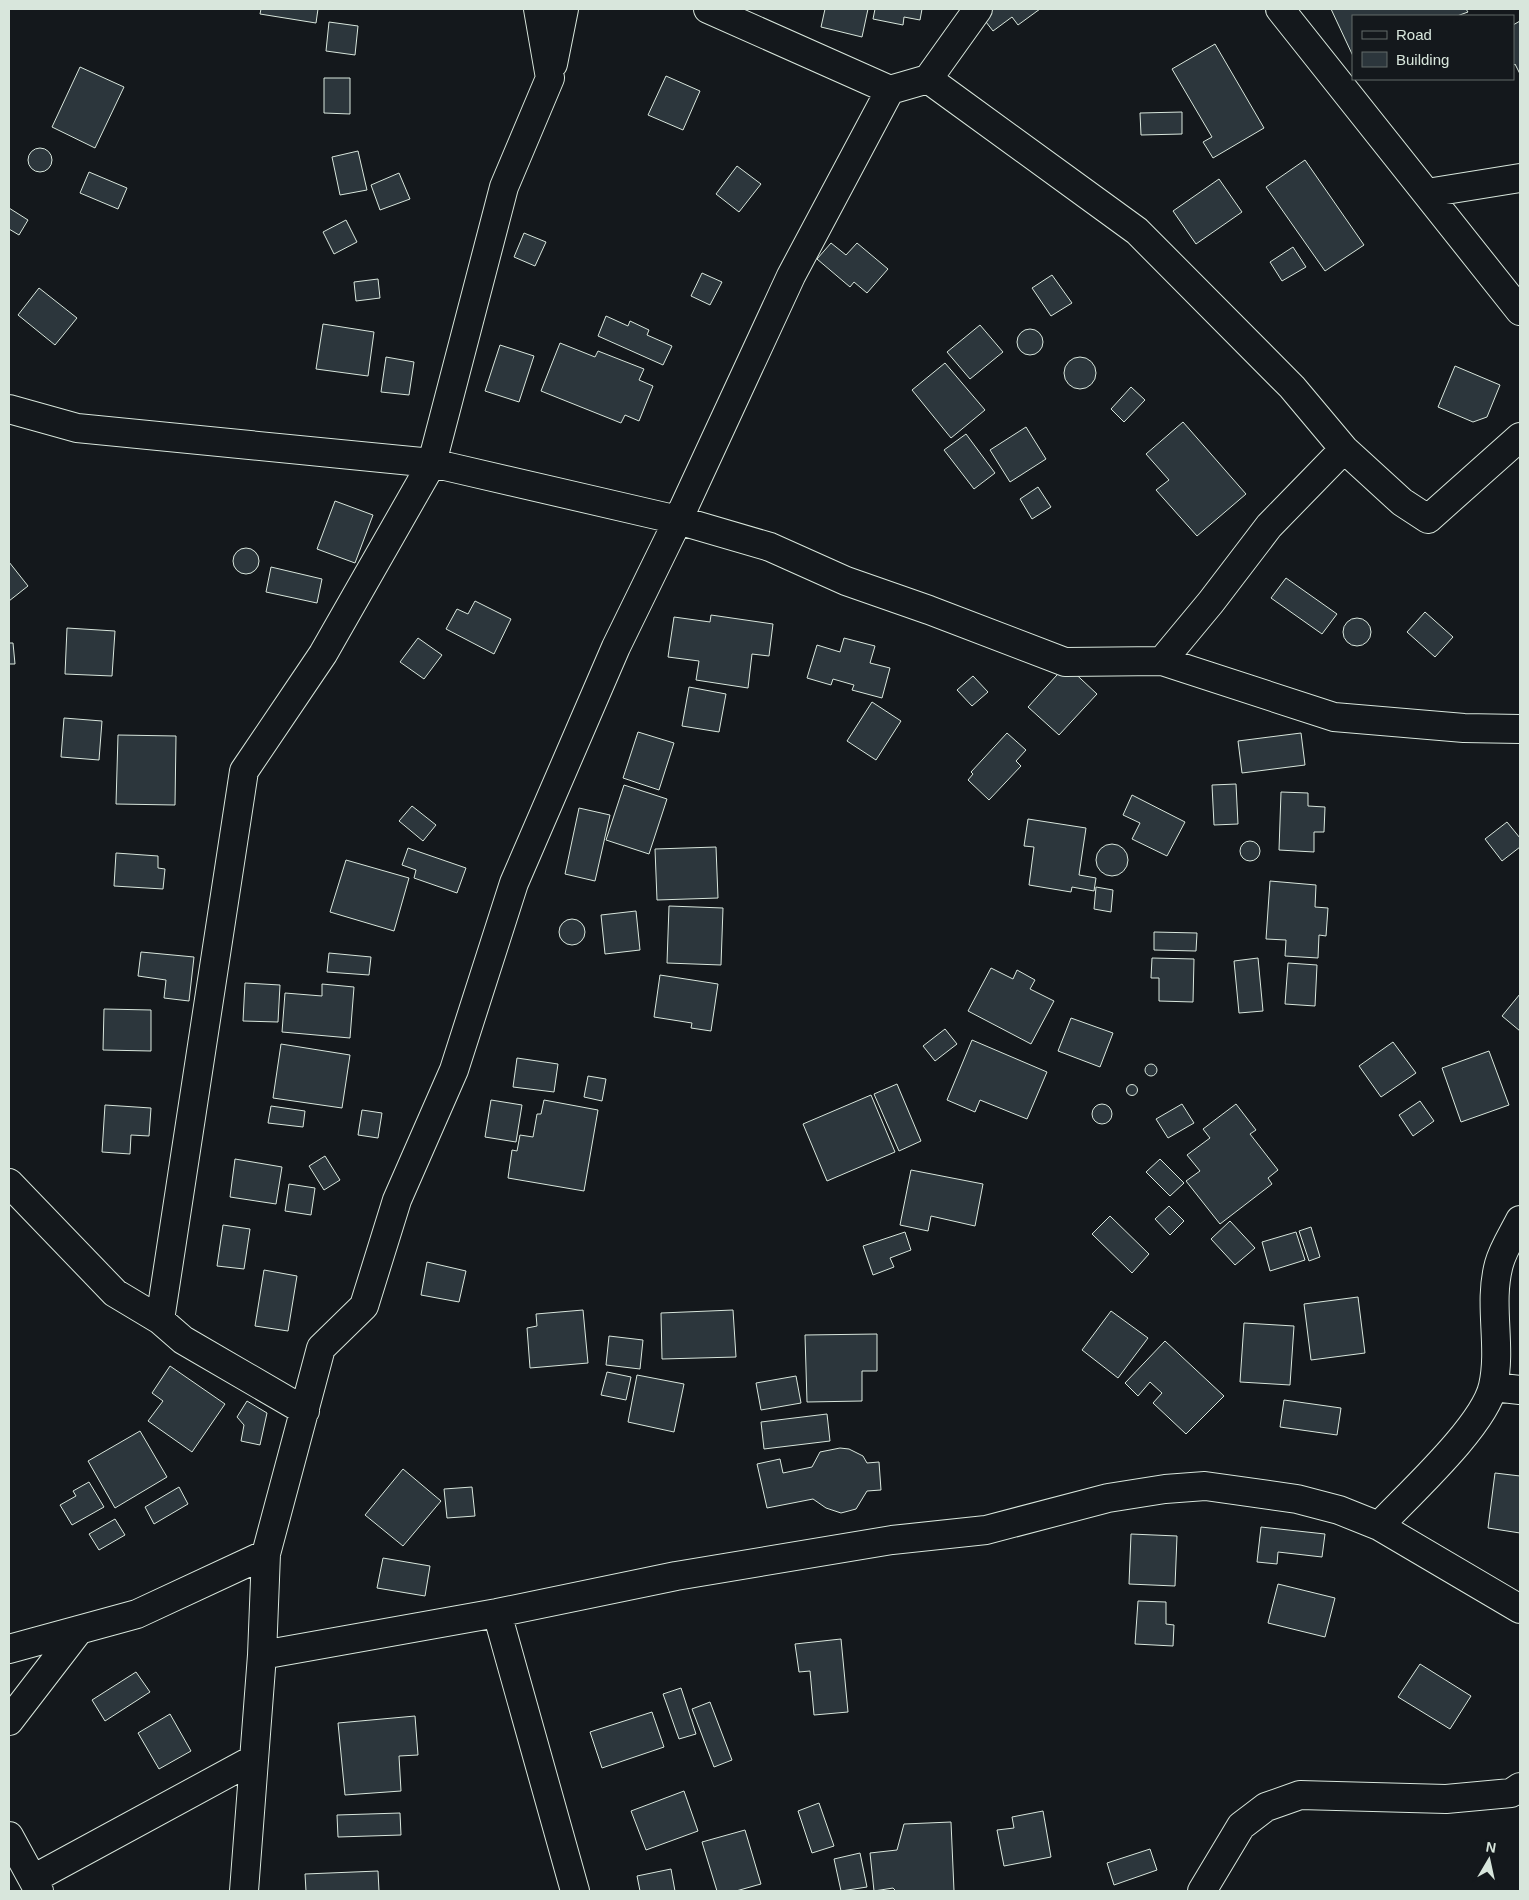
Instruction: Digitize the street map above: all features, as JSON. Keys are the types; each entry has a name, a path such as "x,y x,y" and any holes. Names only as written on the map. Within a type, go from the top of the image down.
{"street":[{"path":"538,9 550,78"},
{"path":"160,1320 244,771 323,654 432,463 504,187 550,78 564,9"},
{"path":"708,9 890,90 928,79 978,9"},
{"path":"1280,9 1520,311"},
{"path":"928,79 1137,231 1292,387 1344,449 1402,502 1428,519 1520,437"},
{"path":"244,1891 262,1655 266,1554 321,1348 364,1306 397,1200 454,1070 514,883 616,646 678,520 791,276 890,90"},
{"path":"1427,193 1520,178"},
{"path":"9,409 77,428 432,463 678,520 770,547 846,581 1065,662 1162,660 1334,717 1464,728 1520,729"},
{"path":"1162,660 1211,602 1269,526 1344,449"},
{"path":"9,1183 115,1293 160,1320 183,1340 305,1411"},
{"path":"1379,1526 1468,1430 1483,1410 1493,1387 1496,1366 1494,1304 1499,1264 1520,1220"},
{"path":"1493,1387 1520,1390"},
{"path":"262,1655 497,1613 676,1576 892,1540 986,1530 1108,1498 1164,1489 1205,1486 1297,1499 1339,1510 1379,1526 1520,1609"},
{"path":"9,1649 137,1614 266,1554"},
{"path":"497,1613 575,1891"},
{"path":"9,1721 79,1630"},
{"path":"9,1836 36,1885 254,1758"},
{"path":"1202,1891 1241,1826 1266,1807 1300,1795 1446,1799 1511,1793 1520,1787"}],"building":[{"path":"261,9 318,9 316,23 260,14"},
{"path":"825,9 868,9 862,37 821,27"},
{"path":"875,9 922,9 920,20 904,17 903,25 873,19"},
{"path":"985,9 1040,9 1018,25 1012,17 993,31 979,13"},
{"path":"1331,9 1466,9 1468,12 1460,15 1352,15 1352,54"},
{"path":"1520,21 1520,74 1514,65 1514,24"},
{"path":"329,22 358,26 355,55 326,51"},
{"path":"1215,44 1264,128 1213,158 1203,142 1212,137 1172,69"},
{"path":"80,67 124,87 95,148 52,127"},
{"path":"666,76 700,91 683,130 648,115"},
{"path":"324,78 350,78 350,114 324,113"},
{"path":"1182,112 1182,134 1141,135 1140,113"},
{"path":"40,148 49,151 52,160 49,169 40,172 31,169 28,160 31,151"},
{"path":"358,151 367,190 340,195 332,157"},
{"path":"1305,160 1364,245 1325,271 1266,187"},
{"path":"737,166 761,184 739,212 716,194"},
{"path":"89,172 127,188 118,209 80,193"},
{"path":"399,173 410,199 380,210 371,185"},
{"path":"1219,179 1242,212 1196,244 1173,211"},
{"path":"9,208 28,220 19,235 9,229"},
{"path":"346,220 357,242 334,254 323,232"},
{"path":"524,233 546,242 535,266 514,257"},
{"path":"831,243 846,255 857,243 888,269 867,293 854,282 850,287 817,259"},
{"path":"1293,247 1306,267 1282,281 1270,262"},
{"path":"702,273 722,282 710,305 691,296"},
{"path":"1052,275 1072,303 1051,316 1032,288"},
{"path":"378,279 380,298 356,301 354,282"},
{"path":"39,288 77,318 55,345 18,315"},
{"path":"606,316 628,326 630,321 649,330 647,335 672,346 663,365 598,336"},
{"path":"323,324 374,332 368,376 316,369"},
{"path":"980,325 1003,352 970,379 947,352"},
{"path":"1030,329 1039,333 1043,342 1039,351 1030,355 1021,351 1017,342 1021,333"},
{"path":"560,343 595,357 598,351 644,369 639,380 653,386 639,421 625,415 621,423 541,391"},
{"path":"500,345 534,356 519,402 485,391"},
{"path":"386,357 414,362 409,395 381,392"},
{"path":"1080,357 1092,361 1096,373 1092,385 1080,389 1068,385 1064,373 1068,361"},
{"path":"945,363 985,410 951,438 912,390"},
{"path":"1455,366 1500,385 1487,417 1473,422 1438,407"},
{"path":"1131,387 1145,400 1124,422 1111,409"},
{"path":"1183,422 1246,494 1197,536 1156,490 1169,480 1146,454"},
{"path":"1026,427 1046,459 1010,482 990,450"},
{"path":"966,434 995,473 974,489 944,450"},
{"path":"1038,487 1051,507 1032,519 1020,499"},
{"path":"335,501 373,515 355,563 317,549"},
{"path":"246,548 255,552 259,561 255,570 246,574 237,570 233,561 237,552"},
{"path":"9,562 28,586 9,601"},
{"path":"271,567 322,579 317,603 266,592"},
{"path":"1286,578 1337,614 1322,634 1271,598"},
{"path":"475,601 511,619 494,654 446,629 457,609 468,614"},
{"path":"1425,612 1453,637 1435,657 1407,632"},
{"path":"711,615 773,624 769,656 752,654 748,688 696,680 699,661 668,657 674,617 710,622"},
{"path":"1357,618 1367,622 1371,632 1367,642 1357,646 1347,642 1343,632 1347,622"},
{"path":"67,628 115,631 112,676 65,674"},
{"path":"418,638 442,655 424,679 400,662"},
{"path":"844,638 875,646 870,663 890,668 882,698 852,690 854,685 833,679 831,685 807,678 817,645 840,652"},
{"path":"9,643 13,643 15,664 9,664"},
{"path":"1066,665 1097,694 1059,735 1028,707"},
{"path":"973,676 988,692 972,706 957,690"},
{"path":"689,687 726,694 719,732 682,726"},
{"path":"872,702 901,721 876,760 847,741"},
{"path":"64,718 102,721 99,760 61,757"},
{"path":"638,732 674,743 659,790 623,778"},
{"path":"1007,733 1026,750 1016,761 1021,766 989,800 968,780 973,774 971,772"},
{"path":"1301,733 1305,765 1242,773 1238,741"},
{"path":"118,735 176,736 175,805 116,804"},
{"path":"1236,784 1238,824 1214,825 1212,785"},
{"path":"624,785 667,799 649,854 606,840"},
{"path":"1281,792 1308,793 1308,806 1325,807 1324,832 1314,832 1314,852 1279,850"},
{"path":"1132,795 1185,822 1167,856 1132,839 1140,823 1123,815"},
{"path":"412,806 436,825 423,841 399,821"},
{"path":"579,808 610,815 595,881 565,874"},
{"path":"1028,819 1086,828 1079,875 1096,878 1094,891 1072,887 1071,892 1029,885 1034,847 1024,846"},
{"path":"1507,822 1520,838 1520,847 1502,861 1485,839"},
{"path":"1246,841 1254,841 1260,847 1260,855 1254,861 1246,861 1240,855 1240,847"},
{"path":"1112,844 1118,845 1123,849 1127,854 1127,866 1123,871 1118,875 1112,876 1106,875 1101,871 1097,866 1096,860 1097,854 1101,849 1106,845"},
{"path":"716,847 718,898 657,900 655,849"},
{"path":"408,848 466,868 457,893 414,878 416,870 402,865"},
{"path":"116,853 158,856 158,868 165,869 163,889 114,886"},
{"path":"346,860 409,878 394,931 330,912"},
{"path":"1270,881 1316,885 1315,907 1328,908 1326,936 1319,935 1318,958 1285,956 1286,940 1266,939"},
{"path":"1096,887 1113,890 1111,912 1094,909"},
{"path":"669,906 723,908 721,965 667,963"},
{"path":"636,911 640,950 605,954 601,915"},
{"path":"572,919 581,923 585,932 581,941 572,945 563,941 559,932 563,923"},
{"path":"1154,932 1197,933 1196,951 1154,950"},
{"path":"141,952 194,957 189,1001 164,998 166,980 138,976"},
{"path":"329,953 371,957 369,975 327,972"},
{"path":"1152,958 1194,959 1193,1002 1159,1001 1159,978 1151,978"},
{"path":"1258,958 1263,1011 1239,1013 1234,961"},
{"path":"1288,963 1317,965 1315,1006 1285,1004"},
{"path":"991,968 1013,979 1017,970 1035,980 1030,989 1054,1001 1031,1044 968,1011"},
{"path":"660,975 718,984 711,1031 691,1028 692,1023 654,1017"},
{"path":"245,983 280,985 278,1022 243,1021"},
{"path":"322,984 354,987 350,1038 282,1032 285,993 322,996"},
{"path":"1520,994 1520,1031 1502,1016"},
{"path":"104,1009 151,1010 151,1051 103,1050"},
{"path":"1071,1018 1113,1033 1100,1067 1058,1051"},
{"path":"945,1029 957,1044 935,1061 923,1046"},
{"path":"972,1040 1047,1072 1027,1119 980,1100 975,1112 947,1100"},
{"path":"1393,1042 1416,1073 1381,1097 1359,1066"},
{"path":"281,1044 350,1055 342,1108 273,1098"},
{"path":"1489,1051 1509,1105 1461,1122 1442,1068"},
{"path":"517,1058 558,1064 554,1092 513,1087"},
{"path":"1151,1064 1157,1070 1151,1076 1145,1070"},
{"path":"588,1076 606,1079 602,1101 584,1097"},
{"path":"897,1084 921,1141 899,1151 874,1094"},
{"path":"1132,1084 1138,1090 1132,1096 1126,1090"},
{"path":"871,1095 895,1152 827,1181 803,1124"},
{"path":"491,1100 522,1105 516,1142 485,1137"},
{"path":"544,1100 598,1110 584,1191 508,1178 512,1150 517,1151 520,1135 533,1137 537,1114 541,1114"},
{"path":"1420,1101 1434,1121 1413,1136 1399,1115"},
{"path":"1102,1104 1109,1107 1112,1114 1109,1121 1102,1124 1095,1121 1092,1114 1095,1107"},
{"path":"1182,1104 1194,1123 1168,1138 1156,1119"},
{"path":"1236,1104 1256,1130 1250,1134 1278,1170 1268,1178 1272,1184 1220,1224 1186,1181 1200,1171 1187,1155 1210,1138 1203,1129"},
{"path":"105,1105 151,1108 149,1136 131,1135 130,1154 102,1152"},
{"path":"271,1106 305,1111 303,1127 268,1123"},
{"path":"362,1110 382,1113 378,1138 358,1135"},
{"path":"325,1156 340,1180 324,1190 309,1166"},
{"path":"235,1159 282,1167 276,1204 230,1197"},
{"path":"1160,1159 1184,1183 1170,1196 1146,1172"},
{"path":"911,1170 983,1184 975,1226 931,1216 928,1231 900,1225"},
{"path":"289,1184 315,1188 311,1215 285,1211"},
{"path":"1169,1206 1184,1221 1170,1235 1155,1219"},
{"path":"1110,1216 1149,1254 1132,1273 1092,1234"},
{"path":"1230,1221 1255,1248 1235,1265 1211,1239"},
{"path":"223,1225 250,1229 244,1269 217,1266"},
{"path":"1311,1227 1320,1257 1309,1261 1299,1231"},
{"path":"905,1232 911,1250 890,1258 894,1267 873,1275 863,1246"},
{"path":"1296,1232 1305,1260 1270,1271 1262,1242"},
{"path":"427,1262 466,1271 459,1302 421,1295"},
{"path":"264,1270 297,1276 288,1331 255,1326"},
{"path":"1358,1297 1365,1353 1311,1360 1304,1304"},
{"path":"583,1310 588,1363 530,1368 527,1328 537,1326 536,1314"},
{"path":"733,1310 736,1357 662,1359 661,1313"},
{"path":"1111,1311 1148,1338 1118,1378 1082,1350"},
{"path":"1244,1323 1294,1326 1290,1385 1240,1382"},
{"path":"877,1334 877,1371 862,1371 862,1401 807,1402 805,1335"},
{"path":"609,1336 643,1340 640,1369 606,1365"},
{"path":"1165,1341 1224,1396 1186,1434 1153,1403 1162,1393 1150,1382 1138,1396 1125,1383"},
{"path":"170,1366 225,1404 192,1452 148,1421 163,1401 152,1393"},
{"path":"607,1372 631,1377 626,1400 601,1395"},
{"path":"637,1375 684,1384 674,1432 628,1422"},
{"path":"796,1376 801,1403 761,1410 756,1383"},
{"path":"1284,1400 1341,1408 1337,1435 1280,1427"},
{"path":"247,1401 267,1413 260,1445 241,1441 244,1425 237,1417"},
{"path":"827,1414 830,1441 764,1449 761,1422"},
{"path":"140,1431 167,1477 115,1508 88,1461"},
{"path":"840,1448 849,1449 863,1456 867,1463 879,1462 881,1490 867,1491 856,1509 841,1513 826,1508 813,1499 767,1508 757,1464 780,1459 783,1473 812,1467 820,1452"},
{"path":"403,1469 441,1501 403,1546 365,1515"},
{"path":"1495,1473 1520,1476 1520,1533 1488,1528"},
{"path":"89,1482 104,1507 72,1525 60,1505 76,1496 73,1491"},
{"path":"179,1487 188,1504 154,1524 145,1507"},
{"path":"472,1487 475,1516 447,1518 444,1489"},
{"path":"115,1519 125,1535 99,1550 89,1534"},
{"path":"1261,1527 1325,1534 1322,1557 1278,1552 1277,1564 1257,1562"},
{"path":"1131,1534 1177,1536 1175,1586 1129,1584"},
{"path":"383,1558 430,1566 425,1596 377,1588"},
{"path":"1278,1584 1335,1598 1325,1637 1268,1623"},
{"path":"1138,1601 1166,1602 1166,1624 1174,1625 1173,1646 1135,1644"},
{"path":"841,1639 848,1712 814,1715 810,1671 799,1672 795,1644"},
{"path":"1420,1664 1471,1696 1450,1729 1398,1697"},
{"path":"136,1672 150,1692 105,1721 92,1700"},
{"path":"681,1688 696,1734 679,1739 663,1694"},
{"path":"710,1702 732,1760 714,1767 692,1709"},
{"path":"652,1712 664,1747 602,1768 590,1732"},
{"path":"170,1714 191,1751 159,1769 138,1733"},
{"path":"415,1716 418,1755 399,1756 401,1791 345,1795 338,1723"},
{"path":"684,1791 698,1831 646,1850 631,1811"},
{"path":"819,1803 834,1846 812,1853 798,1811"},
{"path":"1043,1811 1051,1857 1004,1866 997,1830 1014,1828 1012,1817"},
{"path":"400,1813 401,1835 338,1837 337,1815"},
{"path":"951,1822 954,1891 896,1891 893,1888 874,1891 870,1853 897,1850 904,1824"},
{"path":"745,1830 761,1884 736,1891 717,1891 702,1842"},
{"path":"1150,1849 1157,1870 1114,1885 1107,1863"},
{"path":"860,1853 867,1887 841,1891 834,1859"},
{"path":"671,1869 675,1891 640,1891 637,1876"},
{"path":"378,1871 379,1891 306,1891 305,1874"}]}
